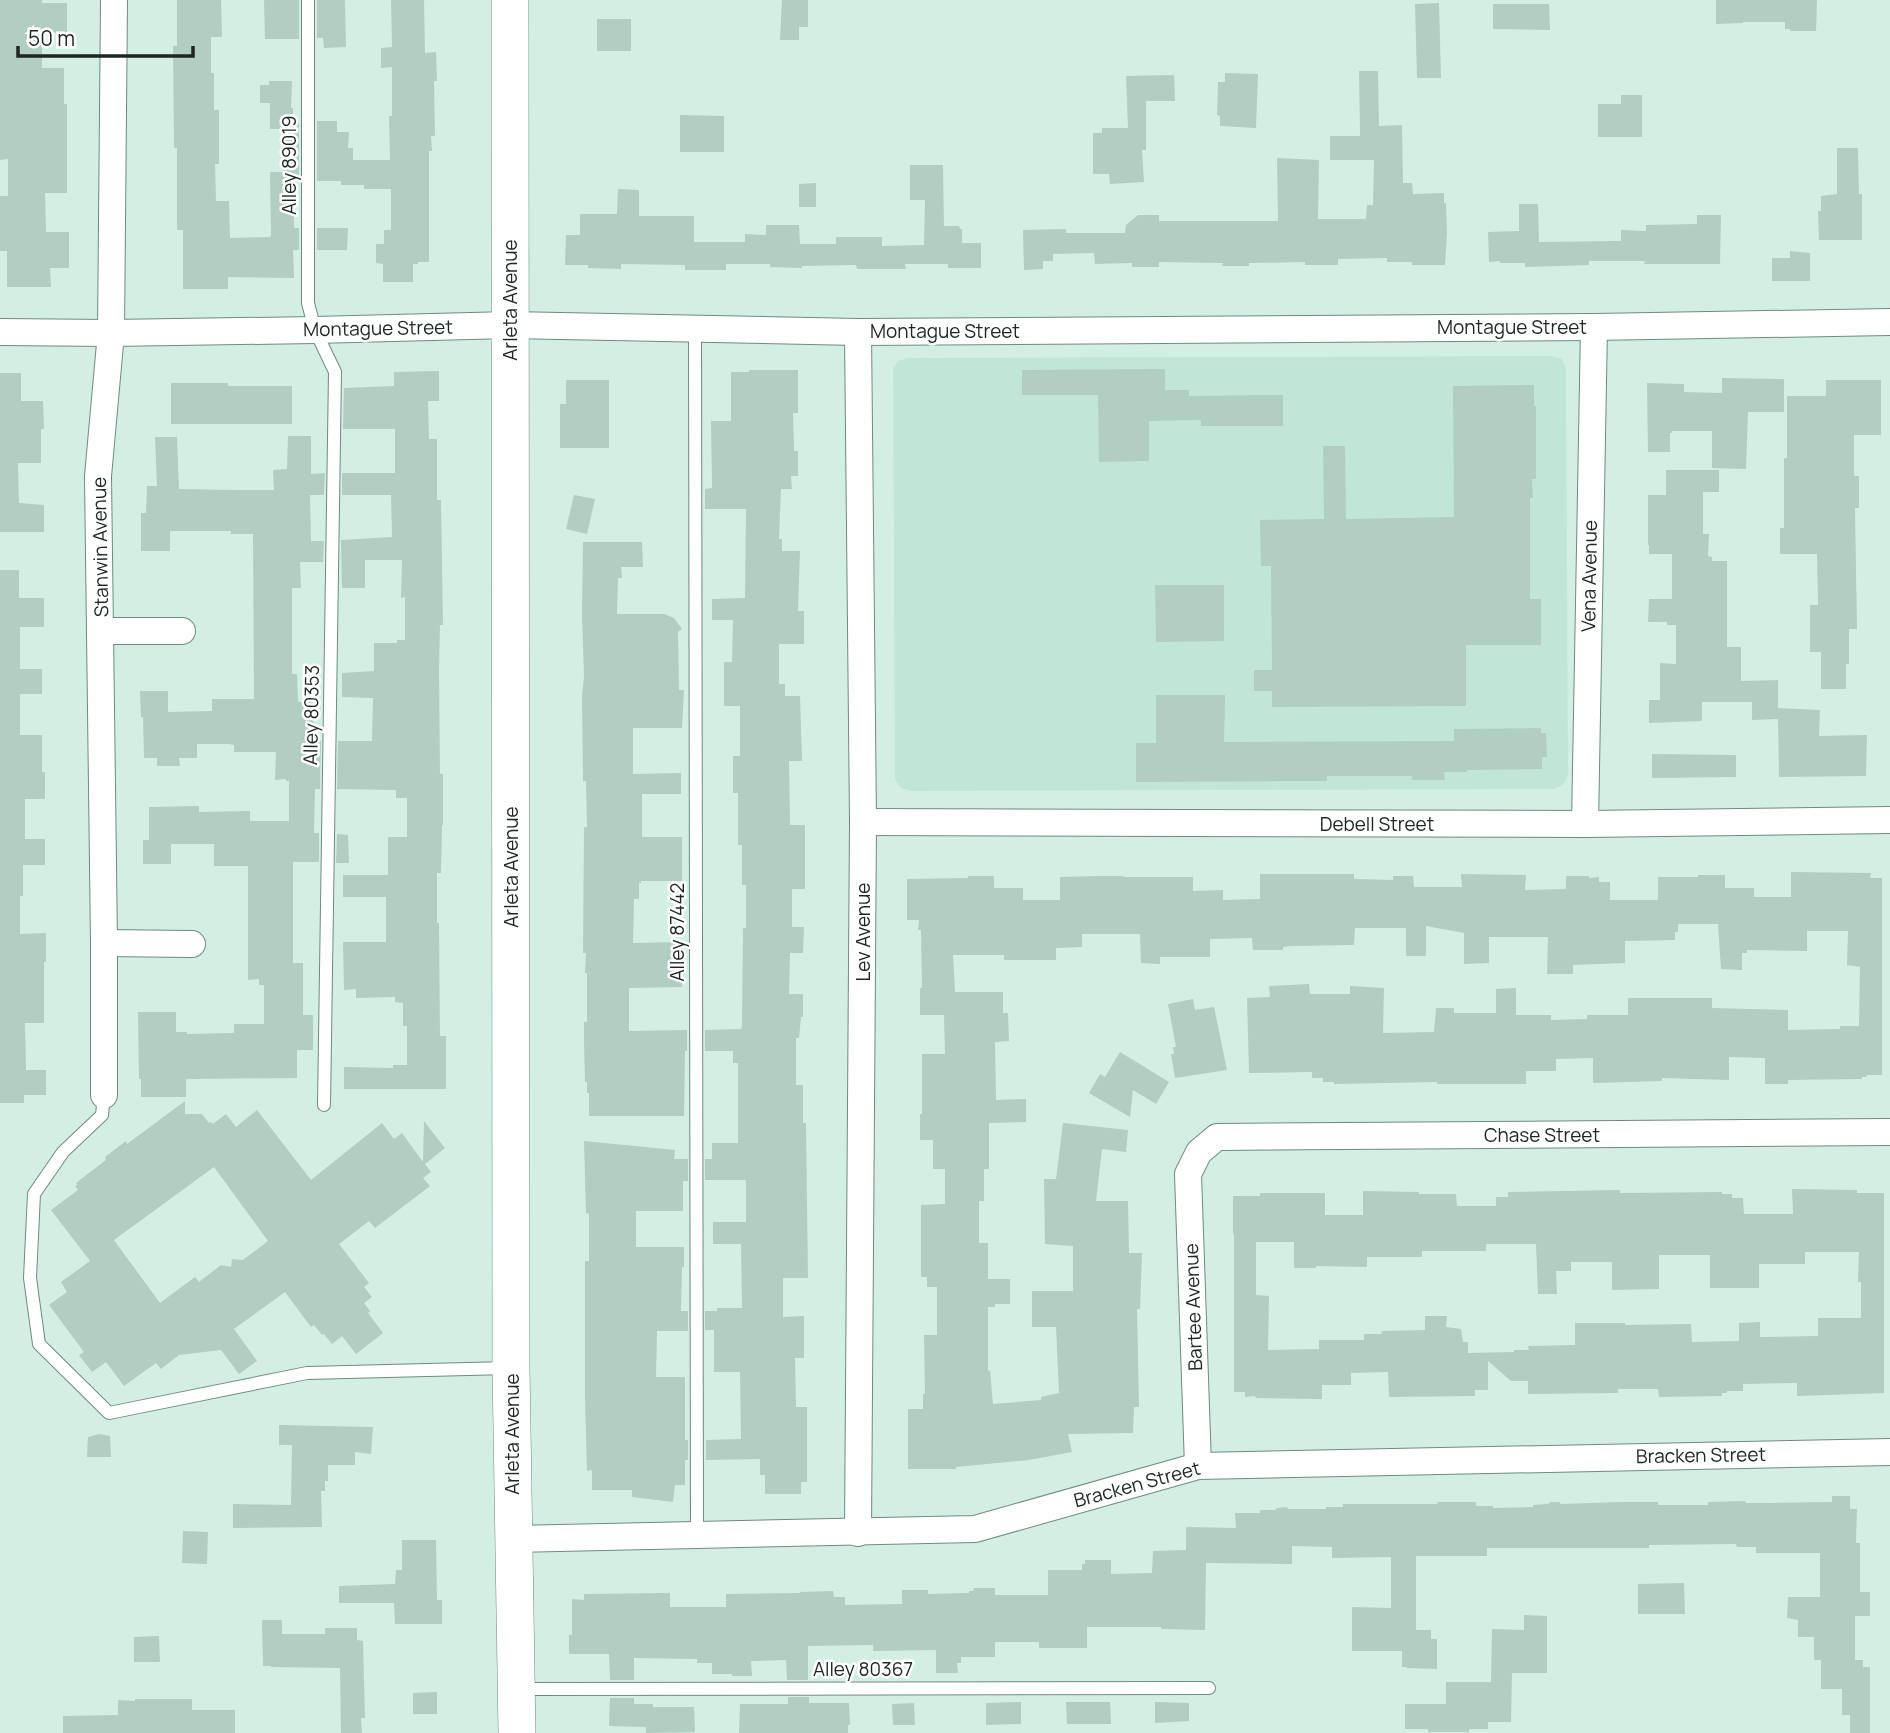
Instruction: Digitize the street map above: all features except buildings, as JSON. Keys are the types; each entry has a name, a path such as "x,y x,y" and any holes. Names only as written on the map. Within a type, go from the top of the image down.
{"main road":[{"name":"Arleta Avenue","path":"510,0 512,1367 517,1733"}],"street":[{"name":"Stanwin Avenue","path":"104,1095 98,476 111,333 114,0"},
{"name":"Montague Street","path":"0,332 111,333 510,325 858,332 1594,327 1890,322"},
{"name":"Vena Avenue","path":"1585,824 1594,327"},
{"name":"Lev Avenue","path":"858,332 863,822 858,1533"},
{"path":"101,631 182,631"},
{"name":"Debell Street","path":"863,822 1585,824 1890,820"},
{"path":"104,943 192,944"},
{"name":"Chase Street","path":"1199,1152 1217,1137 1890,1132"},
{"name":"Bartee Avenue","path":"1198,1465 1188,1174 1199,1152"},
{"name":"Bracken Street","path":"513,1538 975,1529 1198,1465 1890,1452"}],"lane":[{"name":"Alley 89019","path":"308,0 308,303 315,330"},
{"name":"Alley 87442","path":"695,329 697,1535"},
{"name":"Alley 80353","path":"315,330 335,372 324,1105"},
{"path":"104,1095 103,1115 62,1152 34,1194 30,1278 39,1343 109,1413 307,1373 512,1367"},
{"name":"Alley 80367","path":"517,1689 1209,1688"}],"shaded area":[{"path":"1553,356 1562,359 1566,368 1568,775 1563,785 1553,789 910,791 901,788 895,779 893,368 898,361 908,358"}]}
